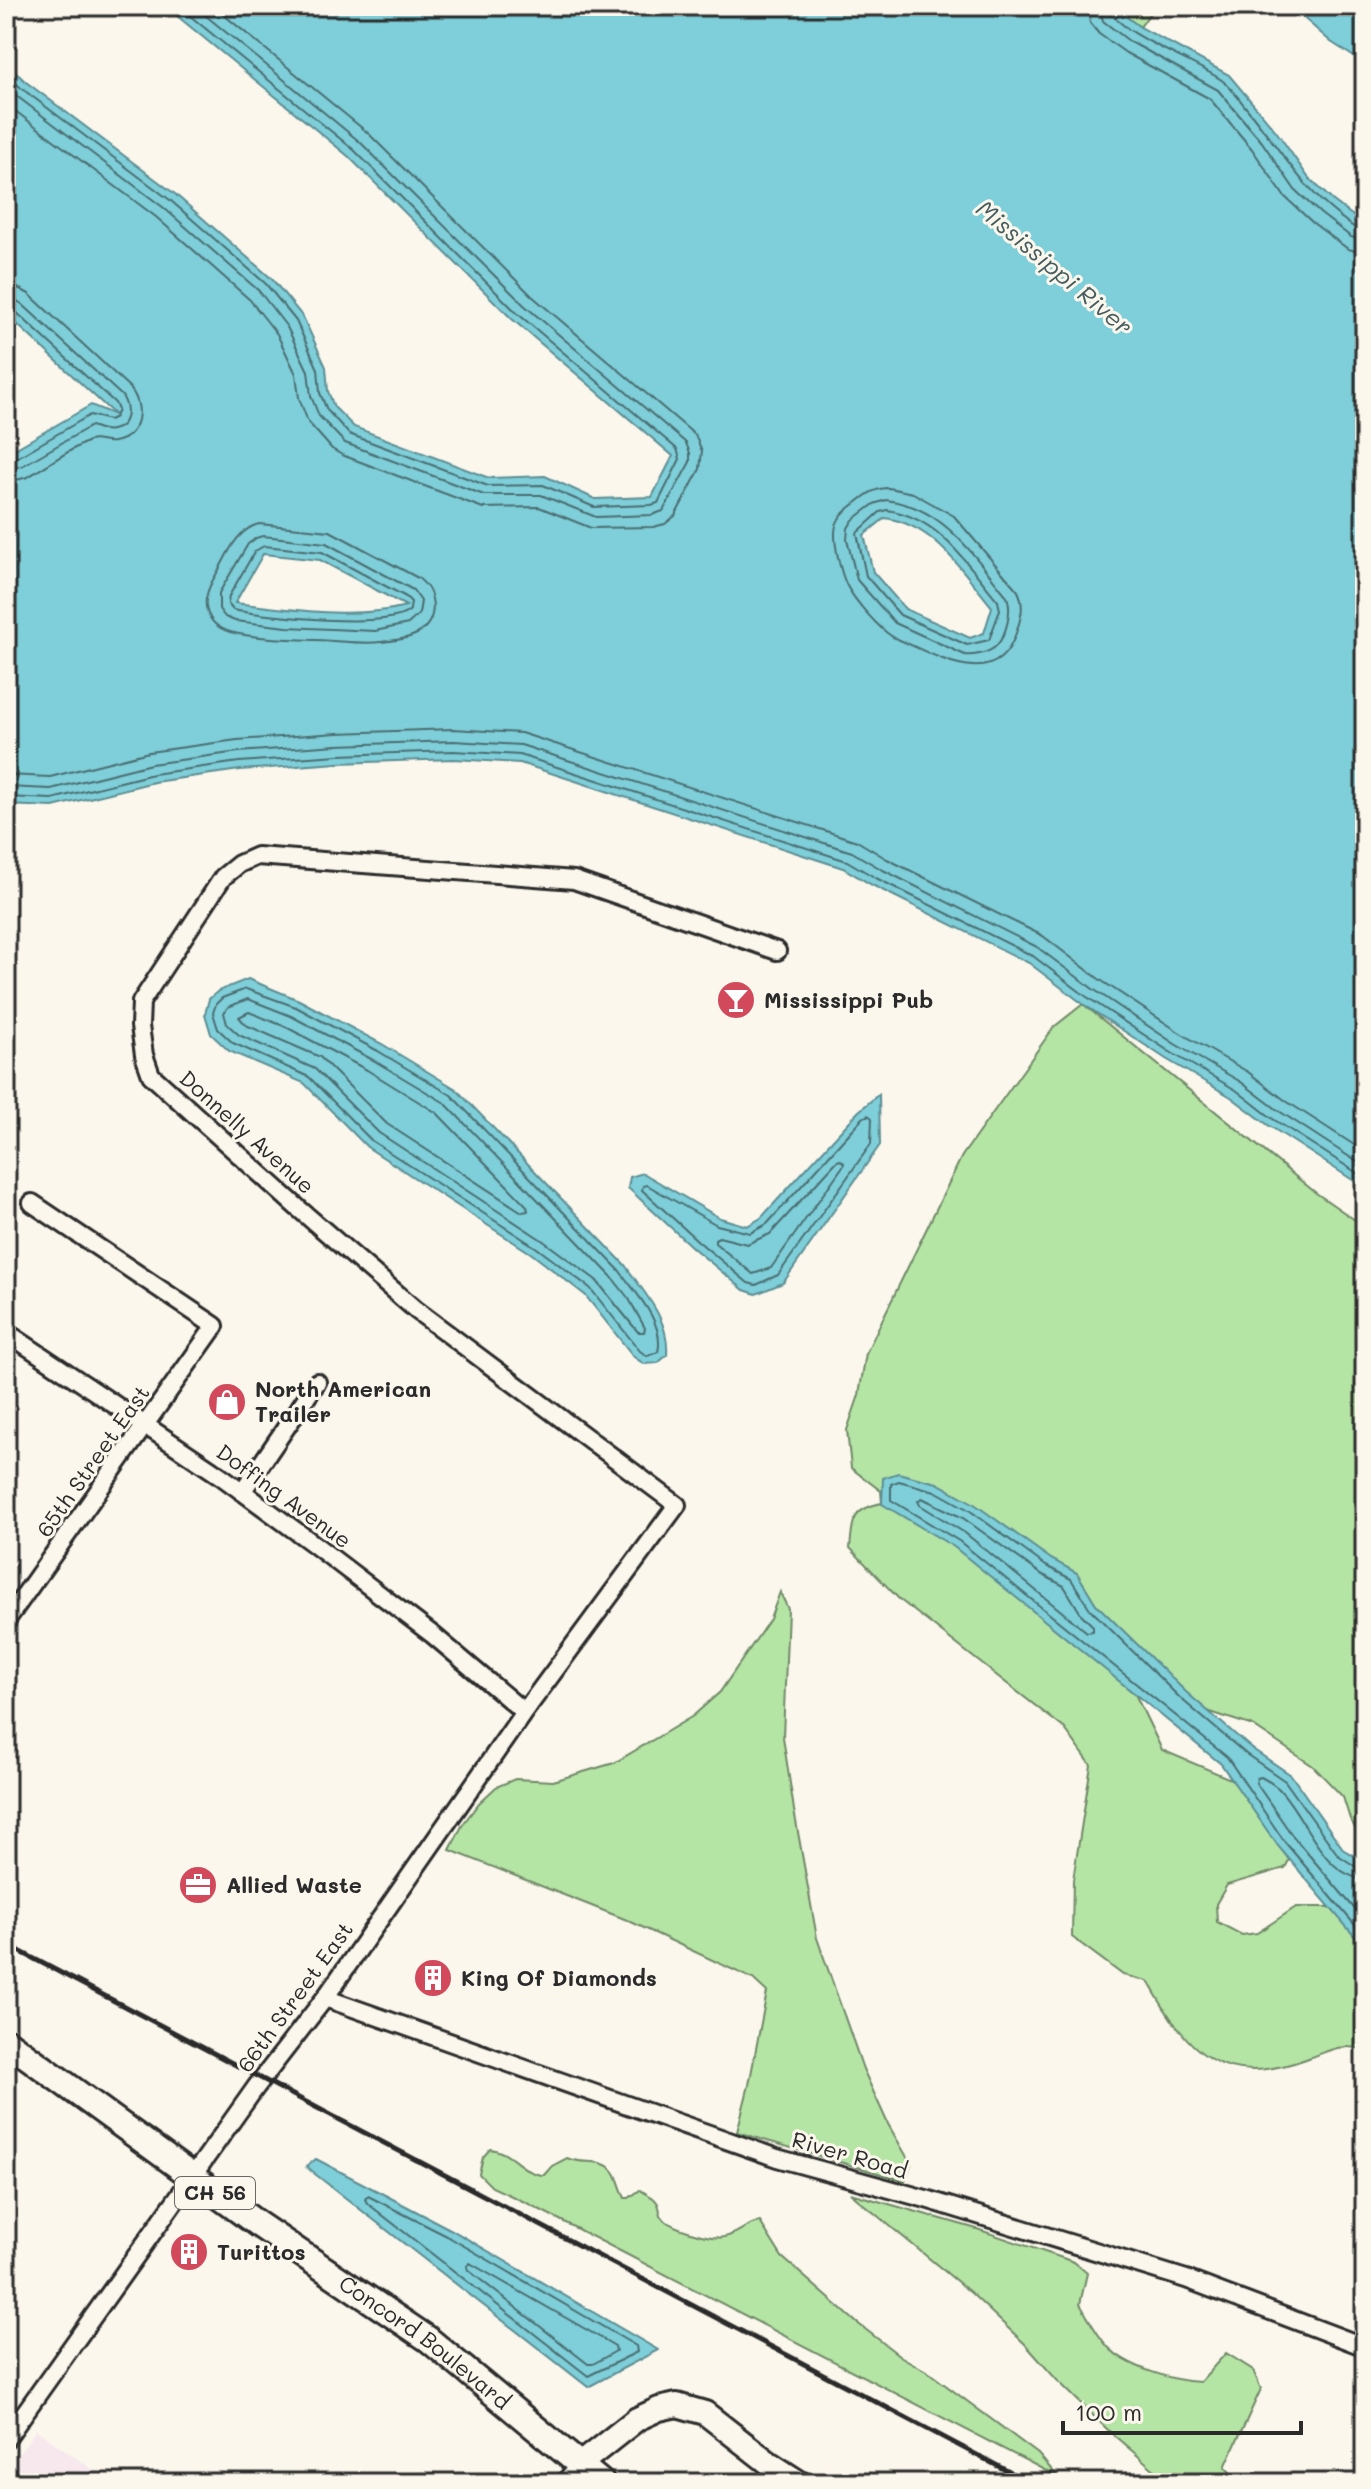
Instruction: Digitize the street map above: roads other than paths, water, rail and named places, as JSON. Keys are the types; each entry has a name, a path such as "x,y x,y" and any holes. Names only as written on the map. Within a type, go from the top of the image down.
{"main road":[{"name":"Concord Boulevard","path":"6,2041 193,2177 428,2339 602,2483"}],"street":[{"name":"Donnelly Avenue","path":"677,1505 416,1310 161,1085 151,1075 144,1055 141,1002 223,877 239,864 257,856 574,880 777,951"},
{"name":"65th Street East","path":"6,1621 215,1326 32,1203"},
{"name":"Doffing Avenue","path":"6,1332 242,1492 433,1635 524,1712"},
{"path":"242,1492 317,1382"},
{"name":"66th Street East","path":"6,2439 262,2078 325,1998 524,1712 677,1505"},
{"name":"River Road","path":"325,1998 777,2158 926,2199 1186,2279 1365,2347"},
{"path":"564,2483 580,2464 637,2419 677,2405 705,2413 800,2483"}],"water":[{"name":"Mississippi River","path":"165,6 1112,6 1140,27 1229,75 1276,131 1308,177 1365,225 1365,1188 1231,1097 1166,1059 1083,1004 1029,963 843,868 520,763 454,759 240,770 154,782 53,807 6,805 6,450 13,450 91,405 115,415 6,314 6,63 26,82 175,194 272,279 303,317 326,367 328,391 334,407 354,427 489,478 545,476 595,499 652,497 673,456 512,319 348,156","holes":["885,518 919,530 958,565 992,607 984,633 970,638 905,609 873,572 864,535","263,554 320,560 406,606 343,613 235,603"]},
{"path":"1290,6 1365,6 1365,64 1331,42"},
{"path":"248,979 299,1000 382,1044 456,1089 625,1265 660,1318 667,1342 667,1355 658,1363 644,1364 634,1357 585,1295 532,1254 367,1147 304,1083 229,1051 211,1034 205,1014 209,999 218,991"},
{"path":"879,1094 880,1145 783,1283 756,1294 744,1290 693,1248 628,1188 630,1177 643,1173 720,1218 747,1226 761,1218 858,1112"},
{"path":"898,1473 937,1483 973,1503 1051,1559 1077,1573 1096,1604 1186,1692 1251,1748 1291,1775 1344,1850 1365,1862 1365,1946 1278,1846 1221,1764 954,1547 882,1504 883,1478"},
{"path":"316,2159 450,2229 658,2350 588,2387 306,2167"}],"railway":[{"path":"6,1944 1030,2483"}],"place":[{"name":"Mississippi Pub","path":"736,1000"},
{"name":"North American Trailer","path":"227,1402"},
{"name":"Allied Waste","path":"198,1885"},
{"name":"King Of Diamonds","path":"433,1978"},
{"name":"Turittos","path":"189,2252"}]}
